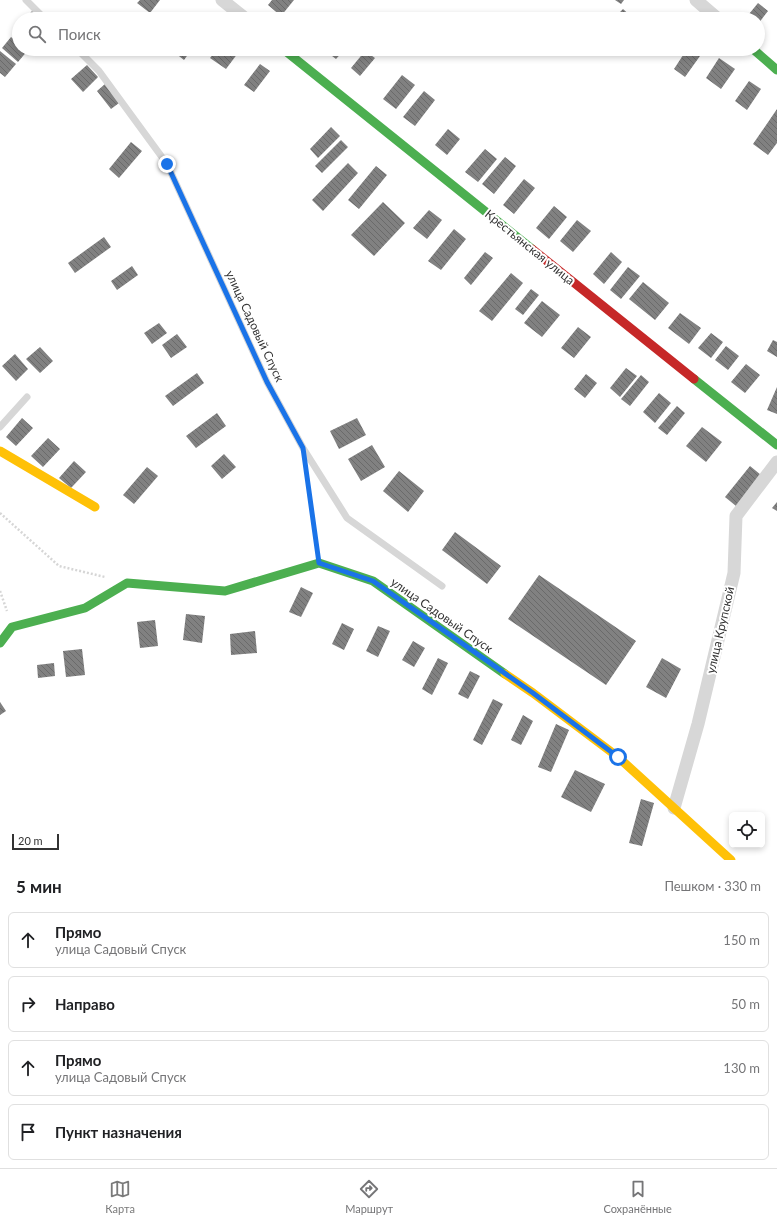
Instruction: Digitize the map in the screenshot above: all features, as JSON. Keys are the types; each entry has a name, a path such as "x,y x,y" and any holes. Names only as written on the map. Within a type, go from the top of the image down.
{"street":[{"path":"222,0 237,12"},
{"path":"696,0 710,12"},
{"name":"Крестьянская улица","path":"292,56 777,445"},
{"path":"761,56 777,70"},
{"path":"0,451 95,507"},
{"name":"улица Крупской","path":"674,808 698,724 734,573 736,516 777,462"},
{"path":"0,643 12,627 85,608 127,582 225,591 319,563"},
{"name":"улица Садовый Спуск","path":"319,563 373,581 539,697 618,757 731,860"}],"lane":[{"path":"26,0 38,12"},
{"name":"улица Садовый Спуск","path":"84,56 99,70 167,164 267,382 303,448 347,518 442,586"},
{"path":"0,427 27,396"}],"path":[{"path":"307,471 319,563"},
{"path":"0,512 59,566 127,582"},
{"path":"0,591 12,627"}],"building":[{"path":"140,0 160,0 151,12 137,3"},
{"path":"272,0 294,0 284,12 276,12 268,5"},
{"path":"615,0 624,0 621,4"},
{"path":"758,3 768,11 765,15 765,12 751,12"},
{"path":"11,37 12,56 23,56 18,62 2,48"},
{"path":"0,51 16,64 5,77 0,73"},
{"path":"179,56 187,56 184,60"},
{"path":"212,56 236,56 226,69 210,58"},
{"path":"361,56 372,56 375,58 360,76 351,68"},
{"path":"682,56 700,56 685,77 674,69"},
{"path":"719,58 735,69 721,89 706,78"},
{"path":"260,64 270,71 254,92 244,85"},
{"path":"87,65 98,77 83,92 71,79"},
{"path":"402,75 415,85 396,109 383,99"},
{"path":"749,81 761,89 747,110 735,101"},
{"path":"105,84 119,103 111,109 97,91"},
{"path":"424,91 435,100 415,126 403,117"},
{"path":"777,109 777,143 768,155 753,144"},
{"path":"331,127 340,136 318,158 310,149"},
{"path":"448,129 460,139 447,155 435,145"},
{"path":"341,140 348,147 322,173 315,166"},
{"path":"131,142 142,151 119,178 109,169"},
{"path":"485,149 497,159 478,182 465,172"},
{"path":"505,157 516,166 494,194 482,184"},
{"path":"348,163 358,173 323,211 312,200"},
{"path":"376,166 387,175 359,209 348,200"},
{"path":"524,179 535,188 514,214 503,205"},
{"path":"383,202 405,223 374,256 351,235"},
{"path":"554,206 567,217 549,239 536,228"},
{"path":"429,210 442,220 427,239 413,228"},
{"path":"577,220 591,231 573,252 560,241"},
{"path":"454,229 466,239 441,270 428,261"},
{"path":"104,237 111,247 75,273 68,263"},
{"path":"485,252 493,258 471,285 464,278"},
{"path":"611,252 622,262 604,284 593,274"},
{"path":"132,266 138,275 117,290 111,281"},
{"path":"628,267 640,276 621,299 610,290"},
{"path":"511,273 523,283 492,321 479,311"},
{"path":"643,282 669,303 655,320 629,299"},
{"path":"531,289 539,295 523,315 515,309"},
{"path":"542,301 560,315 542,337 524,323"},
{"path":"680,313 701,328 689,344 668,328"},
{"path":"159,323 167,333 152,344 144,333"},
{"path":"578,327 591,337 574,358 561,348"},
{"path":"711,333 723,342 711,358 698,348"},
{"path":"177,334 187,347 171,358 162,345"},
{"path":"773,340 777,342 777,357 767,351"},
{"path":"726,346 739,356 728,370 715,360"},
{"path":"40,347 53,361 40,373 26,359"},
{"path":"15,354 28,369 16,381 2,366"},
{"path":"746,364 760,375 745,393 731,382"},
{"path":"626,368 637,376 620,397 610,388"},
{"path":"197,373 204,383 173,406 165,396"},
{"path":"586,374 597,383 585,398 574,389"},
{"path":"641,375 649,382 630,406 621,399"},
{"path":"777,387 777,414 767,410"},
{"path":"659,393 671,403 655,423 643,412"},
{"path":"677,406 685,413 667,435 658,428"},
{"path":"217,413 226,426 196,448 186,436"},
{"path":"22,418 33,428 16,446 6,437"},
{"path":"357,418 366,435 339,449 330,431"},
{"path":"702,427 722,442 706,462 686,446"},
{"path":"48,438 60,449 43,467 31,456"},
{"path":"372,445 385,467 361,481 348,459"},
{"path":"224,454 236,467 222,479 211,466"},
{"path":"74,461 86,472 71,488 59,478"},
{"path":"750,466 761,475 736,506 725,497"},
{"path":"147,467 158,476 134,504 123,495"},
{"path":"399,471 424,491 408,512 383,491"},
{"path":"777,502 777,511 772,508"},
{"path":"455,532 501,566 487,584 442,550"},
{"path":"539,575 636,641 606,685 508,619"},
{"path":"301,587 313,593 301,617 289,612"},
{"path":"186,614 205,616 202,643 183,640"},
{"path":"155,620 158,646 140,648 137,622"},
{"path":"342,623 354,629 344,650 332,644"},
{"path":"378,626 390,631 378,657 366,651"},
{"path":"255,631 257,653 231,655 230,634"},
{"path":"413,641 425,648 414,667 402,660"},
{"path":"82,649 85,675 66,677 63,651"},
{"path":"438,658 448,663 432,695 422,689"},
{"path":"662,658 681,669 666,698 646,687"},
{"path":"54,663 55,676 38,678 37,665"},
{"path":"470,671 480,676 468,699 458,694"},
{"path":"493,699 503,704 482,745 473,740"},
{"path":"0,702 6,711 0,715"},
{"path":"523,715 533,721 521,745 511,740"},
{"path":"556,724 569,730 551,772 538,767"},
{"path":"575,770 605,784 591,812 561,797"},
{"path":"641,799 654,803 642,846 629,843"}],"traffic: fast":[{"path":"292,56 532,249"},
{"path":"761,56 777,70"},
{"path":"694,379 777,445"},
{"path":"0,643 12,627 85,608 127,583 225,591 319,563 373,581 505,674"}],"traffic: slow":[{"path":"0,451 95,507"},
{"path":"505,674 533,693 618,757 731,860"}],"traffic: jam":[{"path":"532,249 694,379"}],"route":[{"path":"167,164 267,382 303,448 319,563 373,581 533,693 618,757"}]}
